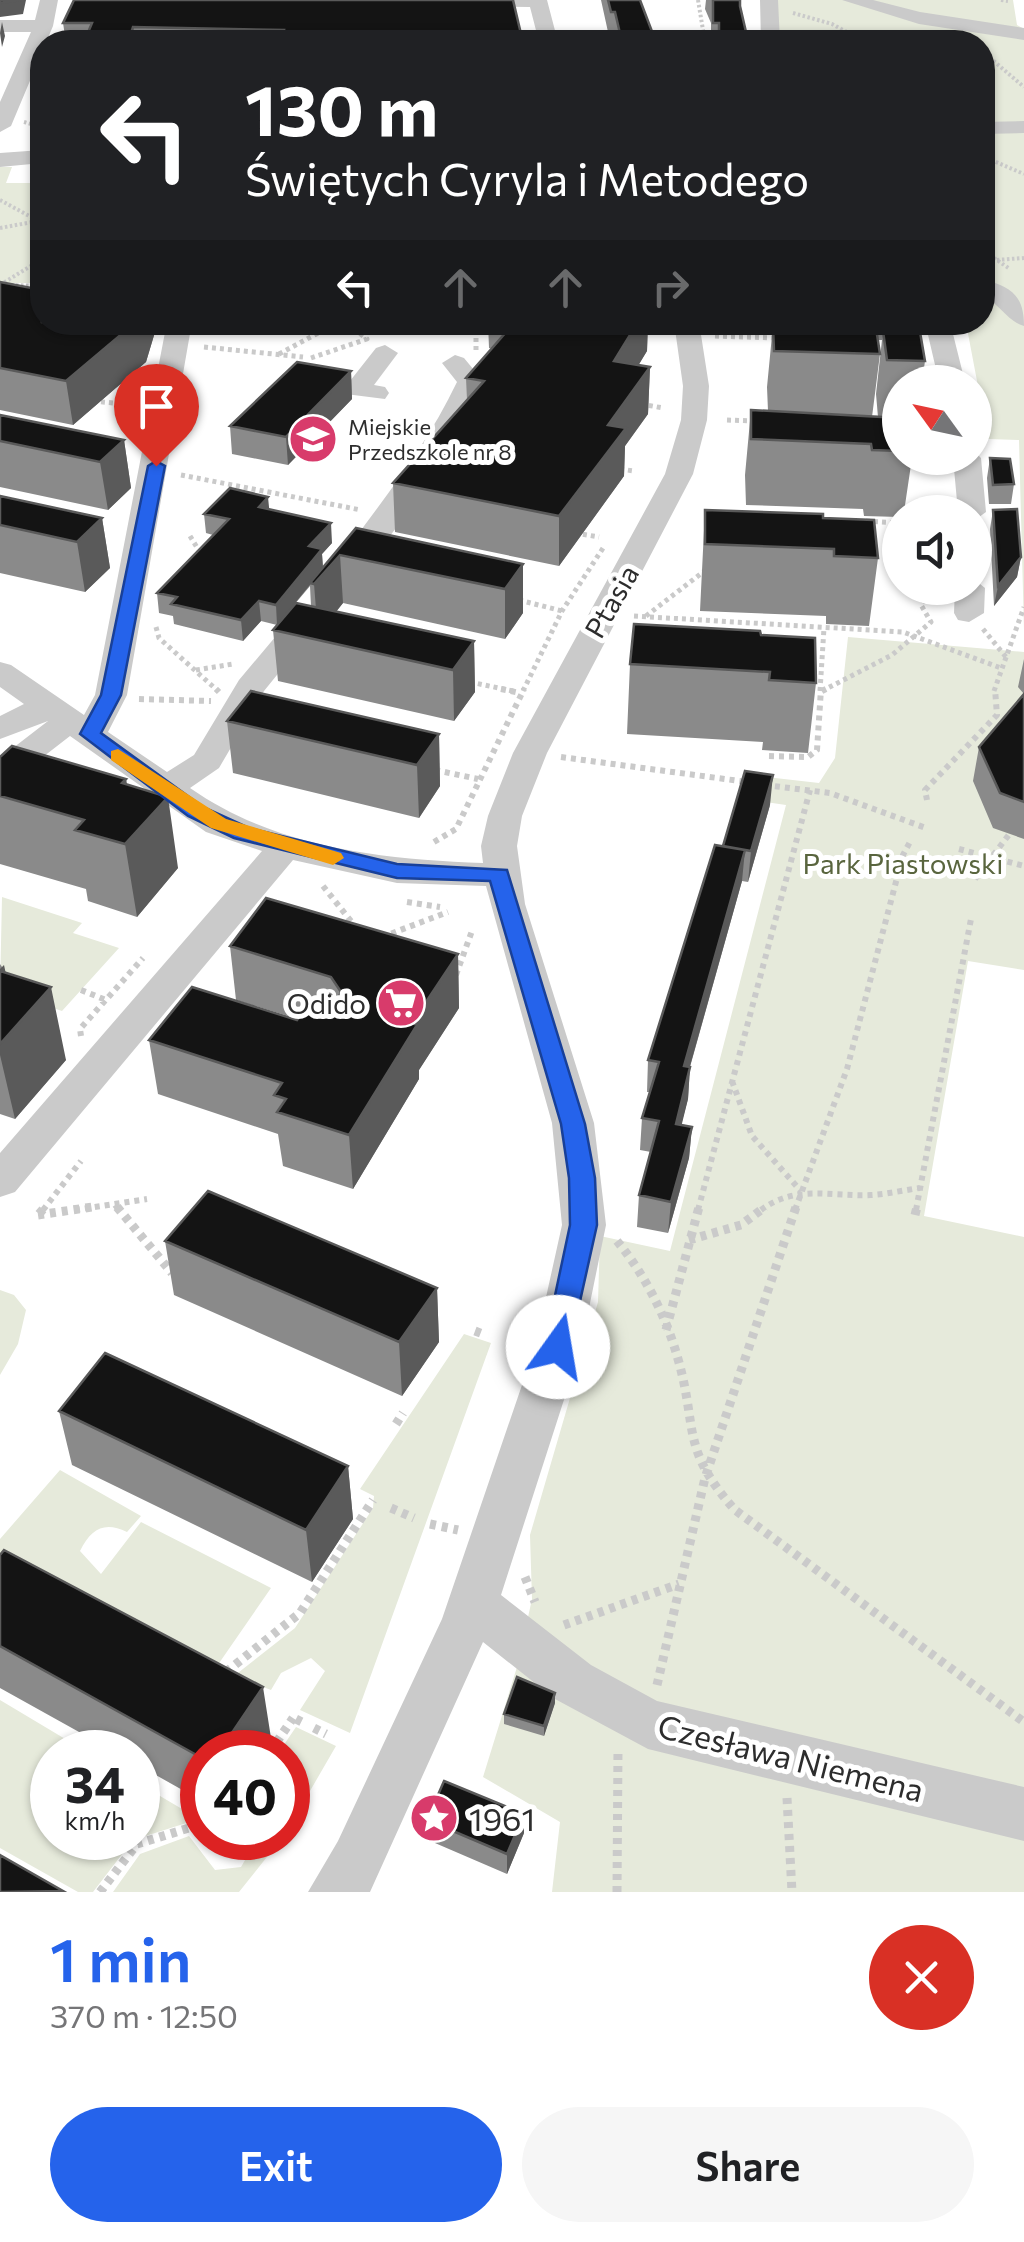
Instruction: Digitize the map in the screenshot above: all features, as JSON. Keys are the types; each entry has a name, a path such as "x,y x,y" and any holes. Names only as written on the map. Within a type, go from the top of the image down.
{"street":[{"path":"42,30 49,0"},
{"path":"386,0 538,1 545,30"},
{"path":"851,0 919,18 1024,34"},
{"path":"769,3 770,30"},
{"path":"0,26 43,26"},
{"path":"0,126 30,71"},
{"path":"995,127 1024,126"},
{"path":"0,145 30,151"},
{"path":"0,160 30,155"},
{"path":"995,292 1008,298 1024,319"},
{"path":"0,774 68,720 111,695 178,335"},
{"name":"Ptasia","path":"499,874 505,816 530,753 602,614 661,514 688,442 696,386 688,335"},
{"path":"940,335 948,365"},
{"path":"308,369 366,392 385,353"},
{"path":"164,790 207,761 250,687 407,499 448,435 470,381 455,363"},
{"path":"992,516 1008,516"},
{"path":"0,672 218,824 285,847 397,871 499,874 573,1124 584,1225 558,1347 473,1603 413,1746 358,1861 336,1892"},
{"path":"0,729 68,720"},
{"path":"0,1182 285,847"},
{"path":"158,997 203,1011"},
{"name":"Czesława Niemena","path":"473,1603 573,1682 632,1716 1024,1814"}],"path":[{"path":"698,0 704,30"},
{"path":"1001,0 1008,1"},
{"path":"769,3 843,30"},
{"path":"995,63 1024,87"},
{"path":"1012,156 1016,169"},
{"path":"995,161 1024,174"},
{"path":"0,200 30,215"},
{"path":"0,228 30,223"},
{"path":"996,260 1024,258"},
{"path":"996,260 1024,278"},
{"path":"0,285 30,266"},
{"path":"0,285 30,286"},
{"path":"278,355 314,335"},
{"path":"308,369 367,339 362,335"},
{"path":"717,336 795,339"},
{"path":"204,347 292,356"},
{"path":"76,398 115,406 167,404"},
{"path":"662,416 665,398"},
{"path":"632,403 663,408"},
{"path":"727,420 766,422"},
{"path":"610,466 634,472"},
{"path":"184,475 390,515"},
{"path":"848,520 882,522"},
{"path":"572,532 599,537"},
{"path":"190,536 202,557 191,568"},
{"path":"397,871 406,844 440,841 456,829 562,611 610,538"},
{"path":"645,617 712,566"},
{"path":"508,597 562,611"},
{"path":"822,692 892,655 915,636 931,622 922,605"},
{"path":"973,605 1006,657"},
{"path":"926,800 925,790 997,715 994,691 1024,606"},
{"path":"602,614 915,636 1001,668"},
{"path":"154,615 159,638 181,658"},
{"path":"769,756 808,757 817,750 824,628"},
{"path":"194,670 244,662"},
{"path":"462,680 520,693"},
{"path":"128,699 202,700"},
{"path":"530,753 830,793 926,828"},
{"path":"420,766 478,779"},
{"path":"665,1332 810,790"},
{"path":"975,879 1024,816"},
{"path":"1002,823 1024,832"},
{"path":"617,1892 632,1716 680,1583 707,1474 847,1070 903,856 911,840"},
{"path":"959,848 989,860 1024,866"},
{"path":"324,886 368,942 448,912"},
{"path":"915,1215 971,919"},
{"path":"454,984 472,928"},
{"path":"81,990 106,1000"},
{"path":"732,1080 752,1136 802,1192"},
{"path":"81,1161 38,1215 147,1199"},
{"path":"688,1240 741,1224 778,1196 920,1188"},
{"path":"582,1199 643,1273 678,1359 692,1446 707,1474 735,1510 1024,1722"},
{"path":"114,1204 172,1273"},
{"path":"396,1424 403,1413"},
{"path":"218,1679 300,1612 374,1500"},
{"path":"391,1508 414,1518"},
{"path":"526,1566 526,1581 542,1618"},
{"path":"572,1624 680,1583"},
{"path":"293,1730 302,1722 326,1734"},
{"path":"784,1756 792,1892"},
{"path":"100,1892 137,1844 180,1831"}],"green space":[{"path":"762,0 1013,0 1017,25 1024,29 1024,630 1019,440 992,439 992,365 974,365 968,335 995,335 995,30 764,30"},
{"path":"0,167 12,167 6,183 30,183 30,283 0,283"},
{"name":"Park Piastowski","path":"848,637 1024,652 1024,970 968,961 924,1216 1024,1237 1024,1892 552,1892 560,1822 483,1777 517,1667 532,1599 530,1535 598,1302 600,1236 670,1251 786,805 752,800 757,776 819,783 835,758"},
{"path":"2,897 82,923 73,933 119,948 62,1011 0,990"},
{"path":"0,1290 14,1295 26,1310 18,1344 0,1375"},
{"path":"464,1334 491,1343 350,1733 300,1710 325,1671 311,1658 281,1673 271,1690 234,1676 295,1628 373,1508 374,1496 360,1489"},
{"path":"60,1470 141,1516 127,1532 105,1527 84,1543 80,1551 101,1574 141,1522 271,1588 215,1669 0,1607 0,1539"},
{"path":"0,1700 50,1730 30,1730 30,1860 118,1860 93,1892 78,1892 0,1848"},
{"path":"310,1734 336,1746 310,1791"},
{"path":"160,1796 180,1808 180,1825 160,1831"},
{"path":"180,1839 180,1860 207,1860 215,1870 241,1867 245,1860 264,1860 239,1892 113,1892 136,1860 160,1860 160,1847"}],"building":[{"path":"74,0 513,0 520,30 133,27 89,30 92,23 63,23"},
{"path":"608,0 640,0 651,30 619,30 615,12 611,12"},
{"path":"713,0 740,0 746,30 719,30 719,23 713,23"},
{"path":"0,282 30,288 30,335 121,335 66,381 0,368"},
{"path":"504,335 630,335 614,361 650,367 608,425 626,428 559,516 393,483 484,381 466,378"},
{"path":"773,335 877,335 880,354 774,351"},
{"path":"884,335 921,335 925,361 887,360"},
{"path":"297,362 351,371 286,437 230,426"},
{"path":"751,410 882,417 882,450 872,450 871,444 751,439"},
{"path":"0,415 124,440 100,462 0,441"},
{"path":"992,458 1010,459 1014,484 993,485"},
{"path":"230,488 268,497 259,507 331,523 309,546 322,549 276,605 259,601 241,620 171,604 177,597 157,593 229,519 204,514"},
{"path":"0,496 102,518 77,542 0,525"},
{"path":"1017,509 1021,557 998,586 993,510"},
{"path":"705,510 874,520 878,558 834,556 834,549 705,544"},
{"path":"356,528 523,564 505,589 340,555 314,584 310,583"},
{"path":"296,603 474,641 453,670 273,630"},
{"path":"634,624 815,638 816,683 769,680 770,672 630,664"},
{"path":"251,691 439,734 417,765 227,721"},
{"path":"1024,694 1024,802 1000,793 979,747"},
{"path":"12,746 126,779 122,783 168,797 125,844 75,830 84,820 0,796 0,757"},
{"path":"745,771 773,775 751,851 723,846"},
{"path":"715,845 745,850 684,1066 690,1067 676,1124 692,1127 671,1202 639,1195 659,1121 642,1118 659,1062 648,1060"},
{"path":"266,898 458,954 412,1023 417,1025 349,1135 277,1112 286,1099 274,1095 282,1083 149,1040 192,987 297,1020 306,1008 318,1011 335,1006 341,992 331,977 230,946"},
{"path":"0,971 51,987 0,1044"},
{"path":"208,1191 437,1288 399,1342 165,1241"},
{"path":"105,1353 348,1466 306,1530 59,1411"},
{"path":"4,1550 263,1687 234,1730 180,1730 180,1746 160,1735 160,1730 152,1730 0,1646 0,1555"},
{"path":"517,1677 555,1693 544,1726 504,1714"},
{"path":"444,1781 524,1814 507,1854 427,1820"},
{"path":"0,1855 63,1891 0,1892"}],"slow traffic":[{"path":"118,755 195,812 218,824 285,847 333,858"}],"place":[{"name":"Miejskie Przedszkole nr 8","path":"313,439"},
{"name":"Odido","path":"401,1003"},
{"name":"1961","path":"434,1818"}],"route":[{"path":"156,466 111,695 90,734 195,812 242,833 285,847 397,871 499,874 573,1124 582,1178 584,1225 558,1347"}]}
